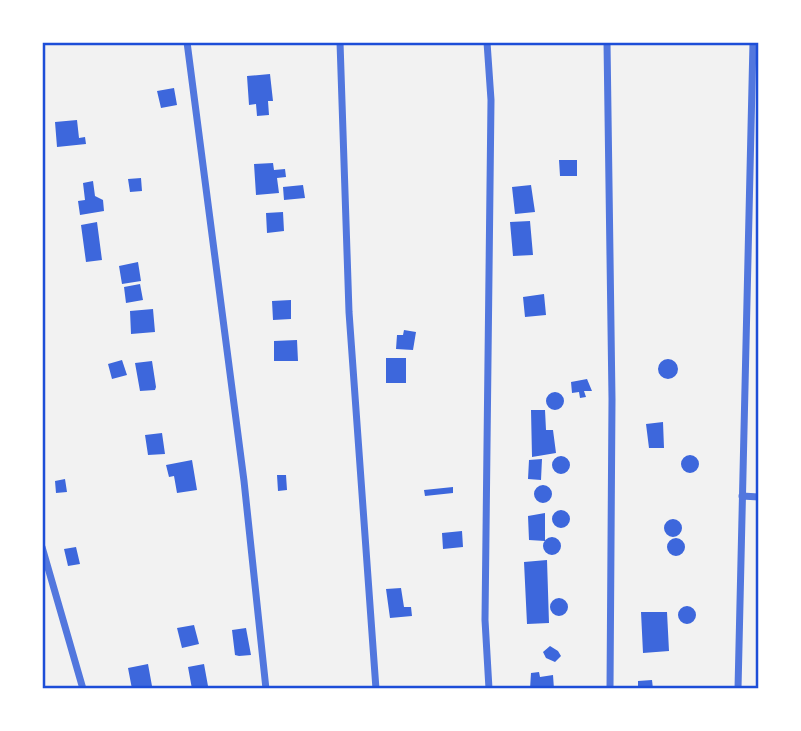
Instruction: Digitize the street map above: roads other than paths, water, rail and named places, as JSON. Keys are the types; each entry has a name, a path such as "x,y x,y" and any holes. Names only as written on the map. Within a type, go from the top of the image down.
{"street":[{"path":"187,42 244,481 266,689"},
{"path":"340,42 349,312 376,689"},
{"path":"487,42 491,100 485,620 489,689"},
{"path":"607,42 612,399 610,689"},
{"path":"738,689 753,42"},
{"path":"742,496 759,497"},
{"path":"42,547 83,689"}]}
